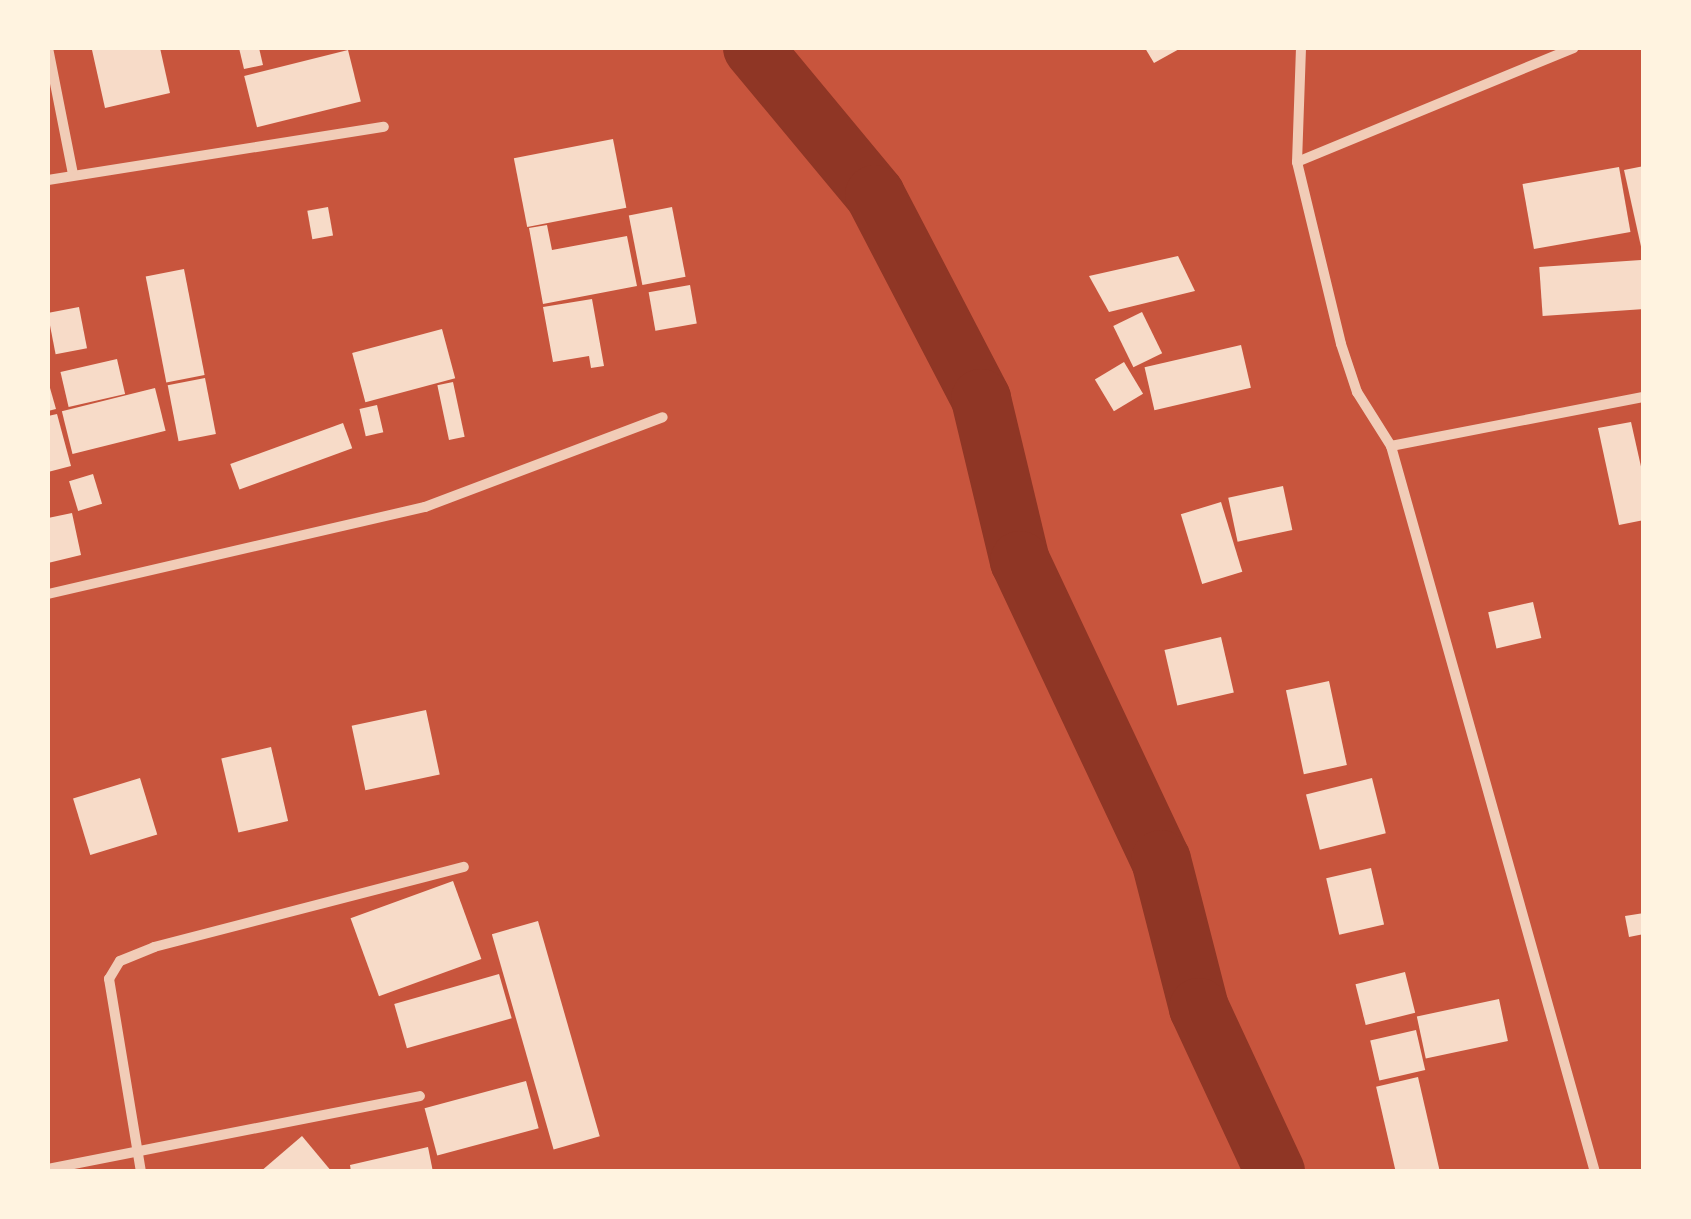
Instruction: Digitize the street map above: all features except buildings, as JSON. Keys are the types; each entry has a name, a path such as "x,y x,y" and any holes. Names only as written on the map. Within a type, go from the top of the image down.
{"street":[{"path":"48,48 73,174"},
{"path":"1302,48 1296,162 1346,360 1357,392 1391,446 1595,1172"},
{"path":"1296,162 1573,48"},
{"path":"48,180 384,127"},
{"path":"1391,446 1644,397"},
{"path":"48,594 426,506 663,417"},
{"path":"141,1172 109,979 120,961 154,946 464,866"},
{"path":"48,1169 420,1096"}],"waterway":[{"path":"753,48 875,195 981,399 1020,561 1161,860 1199,1008 1275,1172"}]}
